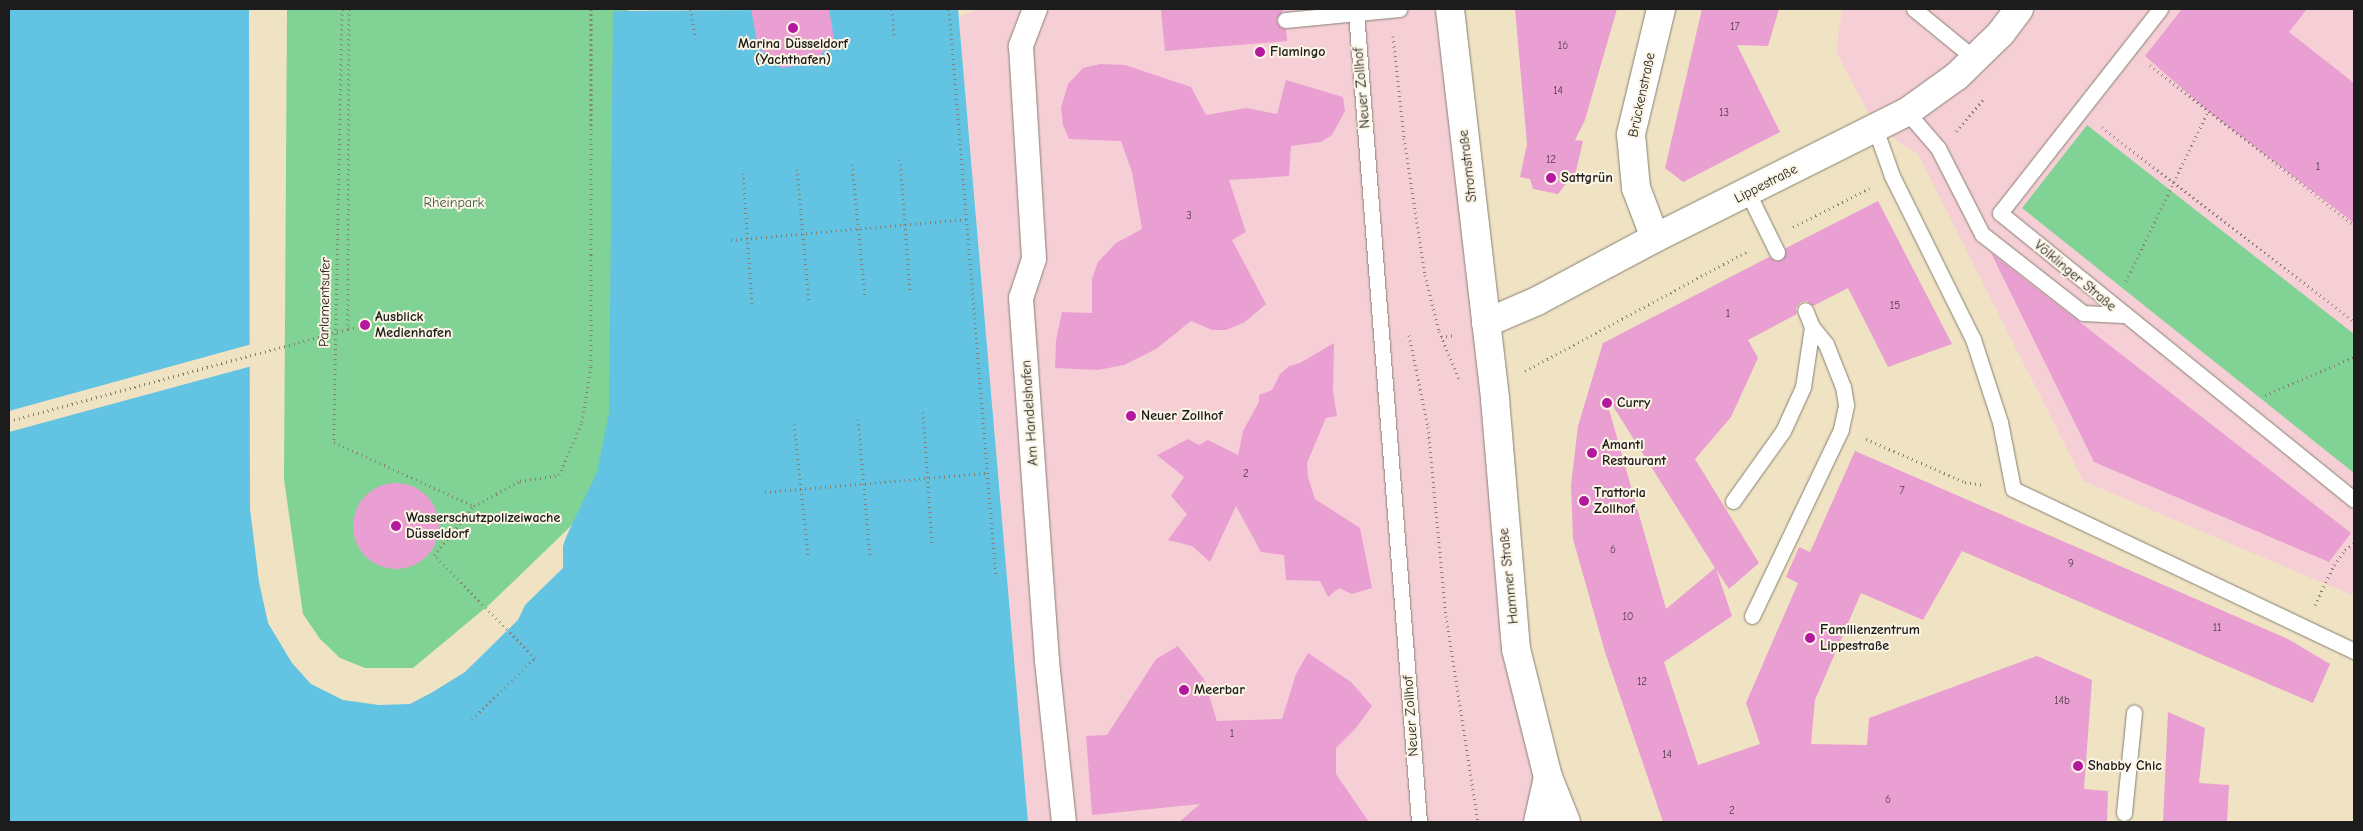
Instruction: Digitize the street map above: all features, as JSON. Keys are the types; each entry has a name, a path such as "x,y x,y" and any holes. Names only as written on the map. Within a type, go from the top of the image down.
{"street":[{"name":"Am Handelshafen","path":"1035,9 1021,46 1034,259 1021,298 1047,661 1064,822"},
{"name":"Stromstraße","path":"1450,9 1486,323"},
{"name":"Brückenstraße","path":"1655,238 1636,188 1631,134 1661,9"},
{"name":"Lippestraße","path":"1486,323 1537,301 1655,238 1907,112 1957,76 2001,33 2019,9"},
{"name":"Hammer Straße","path":"1486,323 1516,649 1548,777 1566,822"},
{"path":"1538,822 1548,777"}],"lane":[{"path":"1285,20 1399,9"},
{"path":"1914,9 1975,59"},
{"name":"Völklinger Straße","path":"2160,9 2000,213 2118,311 2354,500"},
{"name":"Neuer Zollhof","path":"1356,12 1419,822"},
{"path":"1907,112 1938,148 1982,234 2083,313 2118,311"},
{"path":"1875,128 1892,176 1973,340 2000,422 2013,489 2305,626 2354,651"},
{"path":"1748,193 1777,252"},
{"path":"1752,616 1841,428 1846,405 1843,387 1826,344 1812,327 1805,310"},
{"path":"1733,501 1783,431 1803,387 1812,327"},
{"path":"2124,813 2134,712"}],"path":[{"name":"Parlamentsufer","path":"342,9 334,442 474,506"},
{"path":"348,329 349,9"},
{"path":"472,719 535,658 434,555 474,506 520,481 559,474 582,422 590,365 591,9"},
{"path":"691,9 695,39"},
{"path":"892,9 894,37"},
{"path":"949,9 996,577"},
{"path":"1393,35 1404,138 1425,275 1439,331 1462,388"},
{"path":"2128,49 2354,225"},
{"path":"2080,110 2354,322"},
{"path":"2118,311 2208,111"},
{"path":"900,160 910,292"},
{"path":"852,164 865,296"},
{"path":"797,168 809,303"},
{"path":"743,173 752,306"},
{"path":"731,240 967,219"},
{"path":"9,421 365,325"},
{"path":"1409,332 1428,427 1446,616 1478,822"},
{"path":"2238,407 2354,357"},
{"path":"923,412 932,544"},
{"path":"858,419 870,557"},
{"path":"794,424 808,556"},
{"path":"1841,428 1965,482 2013,489"},
{"path":"765,492 988,473"},
{"path":"2305,626 2334,565 2345,550 2354,544"}],"shaded area":[{"name":"Neuer Zollhof","path":"977,9 1439,9 1511,652 1562,822 1028,822 959,17"},
{"path":"1842,9 2354,9 2354,596 2083,481 1918,154 1876,127 1836,52"}],"green space":[{"name":"Rheinpark","path":"287,9 628,9 622,428 601,497 490,604 413,668 365,668 340,658 320,639 303,614 284,479"},
{"path":"2087,125 2354,334 2354,473 2022,208"}],"water":[{"path":"9,9 249,9 250,509 259,582 268,623 292,663 311,684 343,700 379,705 410,704 431,693 465,672 518,620 525,605 563,568 563,546 597,472 609,413 613,11 958,9 1028,822 9,822"}],"pier":[{"path":"252,344 252,366 9,432 9,411"}],"building":[{"name":"Marina Düsseldorf (Yachthafen)","path":"751,9 829,9 834,39 814,63 782,68 758,47"},
{"path":"1284,9 1276,21 1286,29 1287,41 1165,51 1161,10"},
{"path":"1515,9 1617,9 1585,120 1575,140 1583,141 1576,171 1558,194 1533,189 1530,179 1520,177 1527,144"},
{"path":"1702,9 1779,9 1768,46 1737,45 1780,132 1683,182 1665,168"},
{"path":"2182,9 2307,9 2289,32 2354,83 2354,223 2208,111 2145,56"},
{"path":"1100,64 1125,65 1191,87 1206,115 1246,108 1277,114 1286,80 1343,97 1345,111 1332,135 1321,142 1291,146 1289,176 1229,180 1246,232 1232,240 1266,304 1245,322 1226,330 1212,330 1191,321 1156,349 1124,365 1098,370 1055,368 1056,340 1062,312 1092,313 1092,279 1098,262 1116,243 1142,229 1132,172 1121,141 1069,139 1063,125 1061,108 1068,84 1083,68"},
{"path":"1878,201 1952,344 1888,367 1848,288 1813,306 1807,301 1801,302 1796,308 1797,314 1748,340 1758,358 1731,417 1695,459 1759,563 1729,589 1716,569 1732,616 1664,662 1698,765 1760,744 1746,703 1798,583 1786,577 1799,547 1810,552 1855,451 2288,639 2330,664 2313,703 1962,551 1923,620 1861,593 1815,700 1811,744 1867,745 1869,718 2037,656 2092,680 2084,789 2108,791 2107,822 1663,822 1605,652 1573,539 1571,485 1578,426 1603,343 1769,257 1776,261 1782,260 1786,248","holes":["1604,392 1715,568 1666,609"]},
{"path":"1991,253 2351,533 2329,562 2094,462"},
{"path":"1334,343 1333,392 1337,416 1326,418 1307,463 1308,477 1315,499 1360,528 1372,588 1352,594 1339,588 1328,597 1320,581 1286,580 1284,555 1261,552 1236,506 1210,562 1192,546 1168,540 1187,514 1171,496 1184,477 1157,455 1188,439 1199,445 1208,440 1238,455 1243,431 1259,402 1259,395 1272,390 1280,374 1289,366 1300,363"},
{"path":"396,483 412,486 420,490 432,502 436,510 439,526 436,542 432,550 420,562 412,566 396,569 380,566 372,562 360,550 356,542 353,526 356,510 360,502 372,490 380,486"},
{"path":"1178,646 1204,679 1217,721 1282,719 1296,674 1308,653 1351,682 1372,706 1356,728 1336,748 1336,774 1369,822 1179,822 1200,804 1092,815 1086,736 1107,735 1156,659"},
{"path":"2168,712 2205,728 2199,783 2229,785 2227,822 2163,822"}],"place":[{"name":"Marina Düsseldorf (Yachthafen)","path":"793,28"},
{"name":"Flamingo","path":"1260,52"},
{"name":"Sattgrün","path":"1551,178"},
{"name":"Ausblick Medienhafen","path":"365,325"},
{"name":"Curry","path":"1607,403"},
{"name":"Neuer Zollhof","path":"1131,416"},
{"name":"Amanti Restaurant","path":"1592,453"},
{"name":"Trattoria Zollhof","path":"1584,501"},
{"name":"Wasserschutzpolizeiwache Düsseldorf","path":"396,526"},
{"name":"Familienzentrum Lippestraße","path":"1810,638"},
{"name":"Meerbar","path":"1184,690"},
{"name":"Shabby Chic","path":"2078,766"}]}
